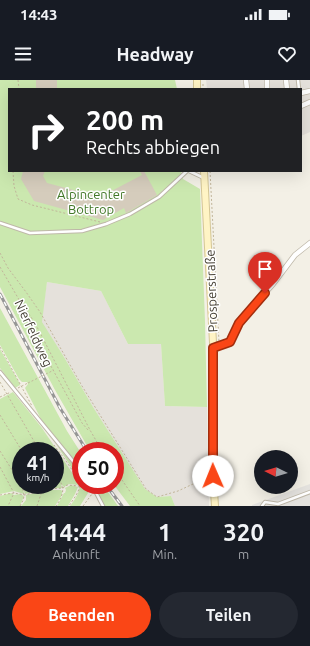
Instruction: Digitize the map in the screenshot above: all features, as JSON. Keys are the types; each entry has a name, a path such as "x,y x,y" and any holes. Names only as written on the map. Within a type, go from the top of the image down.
{"main road":[{"name":"Prosperstraße","path":"204,172 216,347 213,476 215,506"}],"street":[{"path":"216,347 230,342 239,323 273,284 295,254 310,243"}],"lane":[{"path":"0,223 30,233 82,231 106,224 130,214 159,197 187,172"},
{"path":"190,172 205,178"},
{"path":"0,372 72,460"},
{"path":"262,506 265,502 278,504 310,492"},
{"path":"97,494 103,506"}],"path":[{"path":"13,172 14,186 18,199 32,205 106,224"},
{"path":"210,172 216,347"},
{"path":"0,253 8,268 40,312 82,386 146,489 157,497 178,491 204,478 213,476"},
{"name":"Nierfeldweg","path":"0,267 21,304 25,318 54,370 17,389"},
{"path":"21,304 28,312 44,340 97,442"},
{"path":"0,347 23,386"},
{"path":"54,370 82,423 88,430 90,430"},
{"path":"0,382 34,442"},
{"path":"0,397 12,391"},
{"path":"0,416 16,442"},
{"path":"0,451 12,470"},
{"path":"64,459 72,471"},
{"path":"0,467 12,489"},
{"path":"124,483 140,506"},
{"path":"0,495 12,493"},
{"path":"8,506 14,494"},
{"path":"20,494 29,494"},
{"path":"37,506 41,494"},
{"path":"56,506 62,494"},
{"path":"69,506 76,494"},
{"path":"83,506 92,494"},
{"path":"20,506 25,499 25,495"}],"shaded area":[{"path":"206,80 310,80 310,132 302,136 302,88 207,88"},
{"path":"47,282 101,291 128,344 161,344 165,406 207,407 209,506 175,506 171,496 157,497 145,490 124,456 124,442 115,442 64,357 41,322"},
{"path":"310,484 310,506 252,506 282,494 298,494 298,488"}],"green space":[{"name":"Alpincenter Bottrop","path":"0,80 175,80 177,88 8,88 8,172 181,172 183,179 200,189 207,407 165,406 161,344 128,344 101,291 47,282 42,322 115,442 85,442 55,390 0,287"},
{"path":"0,308 74,442 72,442 72,457 64,448 64,442 59,442 43,423 25,388 28,384 27,382 22,382 19,379 0,345"},
{"path":"0,349 20,384 15,388 0,368"},
{"path":"13,392 51,442 12,442 12,491 0,494 0,399"},
{"path":"64,454 72,463 72,468 64,456"},
{"path":"124,456 145,489 157,497 171,496 175,506 130,506 121,494 124,494"},
{"path":"64,461 72,473 72,484 69,484 64,487"},
{"path":"72,485 72,494 75,494 68,506 57,506 65,493 65,488"},
{"path":"11,493 14,495 20,494 24,496 20,506 0,506 0,496"},
{"path":"62,494 55,506 21,506 26,500 26,495"},
{"path":"77,494 87,494 80,506 70,506"},
{"path":"98,494 109,494 118,506 104,506"}],"building":[{"path":"36,80 57,80 57,88 36,88"},
{"path":"23,172 45,172 43,176 47,183 100,197 142,175 140,172 145,172 157,195 126,213 124,208 103,220 34,201 21,179"}],"railway":[{"path":"0,294 60,408 81,442"},
{"path":"113,494 122,506"}],"route":[{"path":"213,476 213,348 230,342 239,323 265,293"}]}
